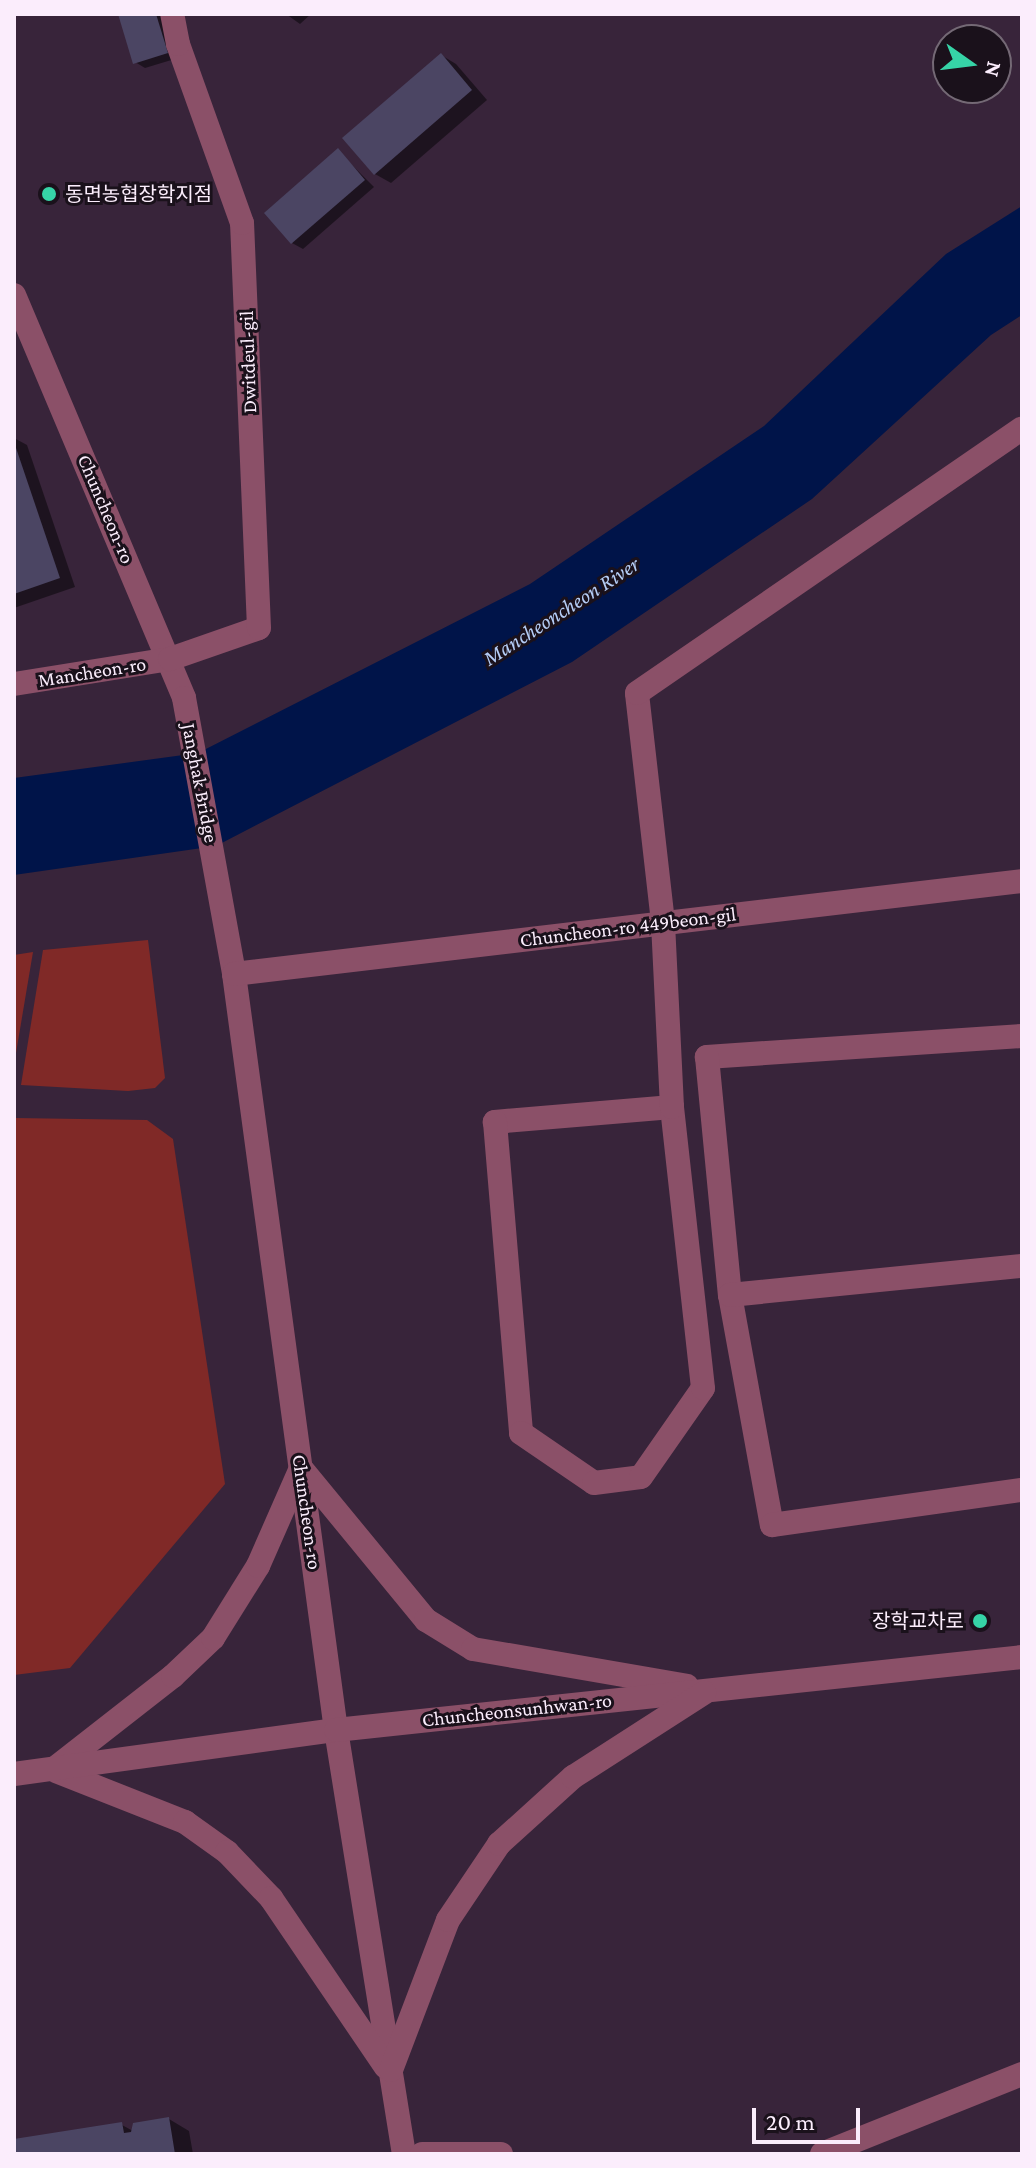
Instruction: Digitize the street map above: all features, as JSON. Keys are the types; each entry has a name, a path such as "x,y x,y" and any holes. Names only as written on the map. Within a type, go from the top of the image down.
{"street":[{"name":"Dwitdeul-gil","path":"170,659 259,628 242,223 178,44 172,14"},
{"name":"Chuncheon-ro","path":"14,295 20,325 170,659 184,698"},
{"path":"672,1107 495,1122 521,1433 594,1483 641,1477 703,1388 672,1107 663,922 637,693 1022,428"},
{"name":"Mancheon-ro","path":"14,684 170,659"},
{"name":"Janghak Bridge","path":"184,698 215,869"},
{"name":"Chuncheon-ro","path":"215,869 234,974 336,1730 404,2154"},
{"name":"Chuncheon-ro 449beon-gil","path":"234,974 1022,881"},
{"path":"1022,1036 707,1057 730,1295 772,1525 1022,1490"},
{"path":"730,1295 1022,1266"},
{"path":"53,1770 173,1676 213,1638 258,1566 301,1468 426,1620 473,1649 709,1690"},
{"name":"Chuncheonsunhwan-ro","path":"14,1774 336,1730 1022,1657"},
{"path":"390,2072 448,1920 499,1844 573,1777 709,1690"},
{"path":"53,1770 185,1822 227,1852 271,1898 390,2072"},
{"path":"822,2154 1022,2074"},
{"path":"422,2154 501,2154"}],"shaded area":[{"path":"148,940 165,1078 155,1088 128,1091 21,1085 43,950"},
{"path":"33,952 14,1065 14,955"},
{"path":"14,1118 147,1120 173,1139 225,1484 70,1668 14,1675"}],"water":[{"name":"Mancheoncheon River","path":"1022,206 1022,315 991,335 812,499 572,662 216,846 14,875 14,778 198,753 530,584 764,426 946,254"}],"building":[{"path":"118,14 156,14 168,53 133,64"},
{"path":"441,53 472,90 374,175 342,138"},
{"path":"338,148 365,180 291,244 264,213"},
{"path":"14,442 60,578 14,594"},
{"path":"169,2117 175,2154 14,2154 14,2139 122,2122 124,2133 131,2132 133,2123"}],"place":[{"name":"동면농협장학지점","path":"49,194"},
{"name":"장학교차로","path":"980,1621"}]}
